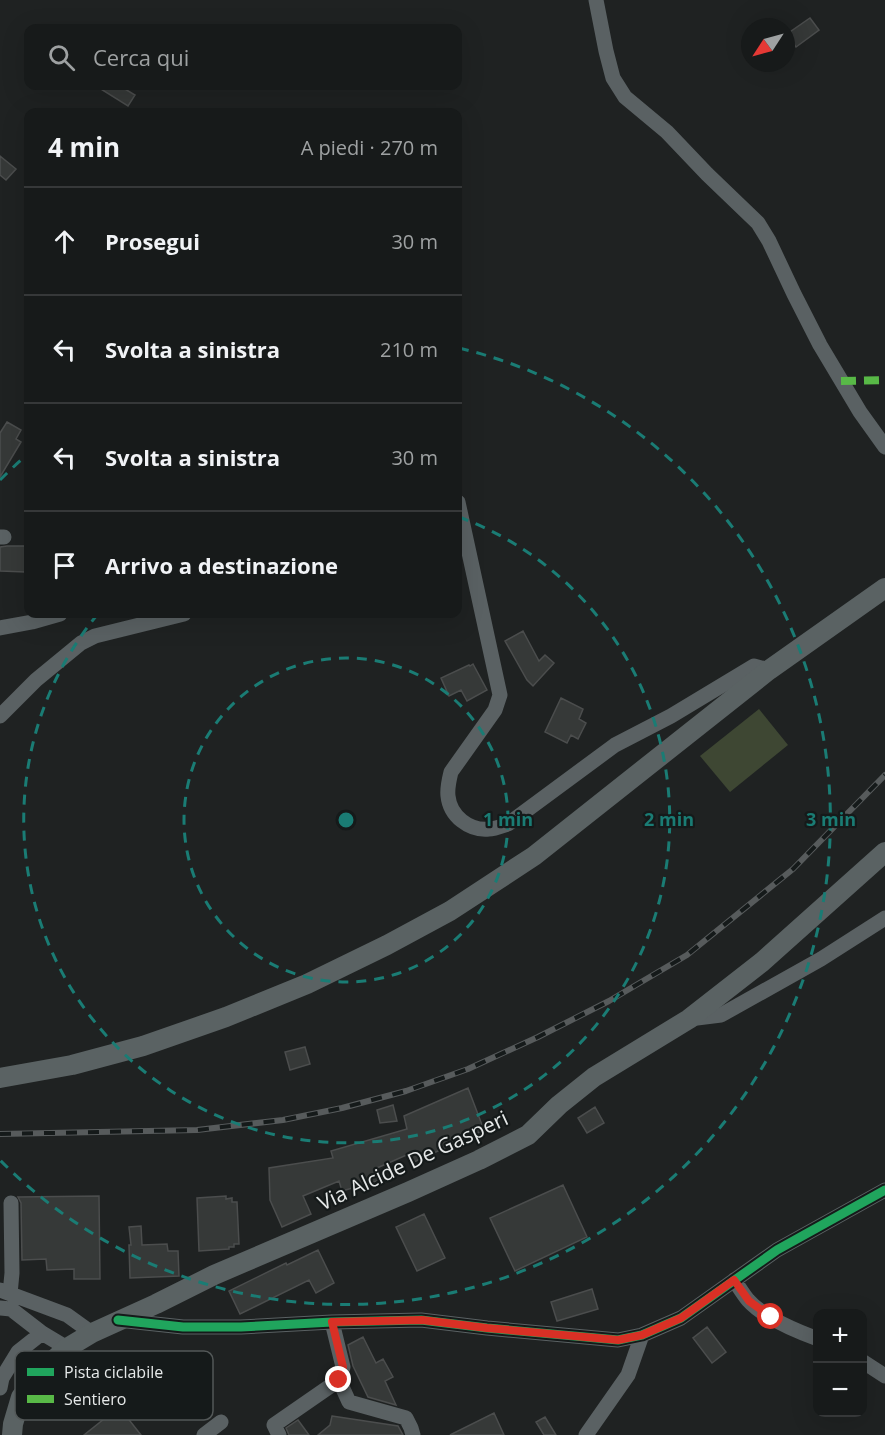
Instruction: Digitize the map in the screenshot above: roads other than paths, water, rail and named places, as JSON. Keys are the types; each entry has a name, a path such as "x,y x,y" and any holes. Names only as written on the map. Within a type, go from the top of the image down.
{"main road":[{"path":"0,1078 72,1065 143,1046 226,1017 307,984 450,911 534,856 769,670 885,588"},
{"name":"Via Alcide De Gasperi","path":"65,1351 92,1333 214,1275 408,1192 528,1135 559,1105 594,1077 689,1019 762,962 885,852"},
{"name":"Via Alcide De Gasperi","path":"12,1435 15,1417"}],"street":[{"path":"596,0 613,78 625,97 667,132 758,223 820,345 860,412 885,447"},
{"path":"462,520 500,695 495,710 451,772 448,784 448,798 457,817 470,827 489,829 508,824 615,745 671,716 754,666 769,670"},
{"path":"0,628 46,618"},
{"path":"0,716 81,642 95,636 168,618"},
{"path":"689,1019 721,1015 821,959 885,918"},
{"path":"118,1320 183,1327 422,1320 618,1340 642,1335 681,1318 777,1250 885,1190"},
{"path":"11,1203 12,1272 5,1292 67,1315 92,1333"},
{"path":"734,1280 749,1301 795,1331 813,1338"},
{"path":"0,1308 11,1309 42,1334 68,1348"},
{"path":"279,1435 274,1425 339,1380 343,1367 332,1322"},
{"path":"19,1351 42,1334"},
{"path":"586,1435 628,1375 642,1335"},
{"path":"0,1388 2,1378 15,1357"},
{"path":"865,1363 885,1376"},
{"path":"339,1380 350,1402 406,1418 413,1435"},
{"path":"204,1435 221,1422"}],"railway":[{"path":"0,1134 197,1130 283,1120 342,1108 406,1091 468,1069 609,1001 687,955 793,869 885,775"}]}
